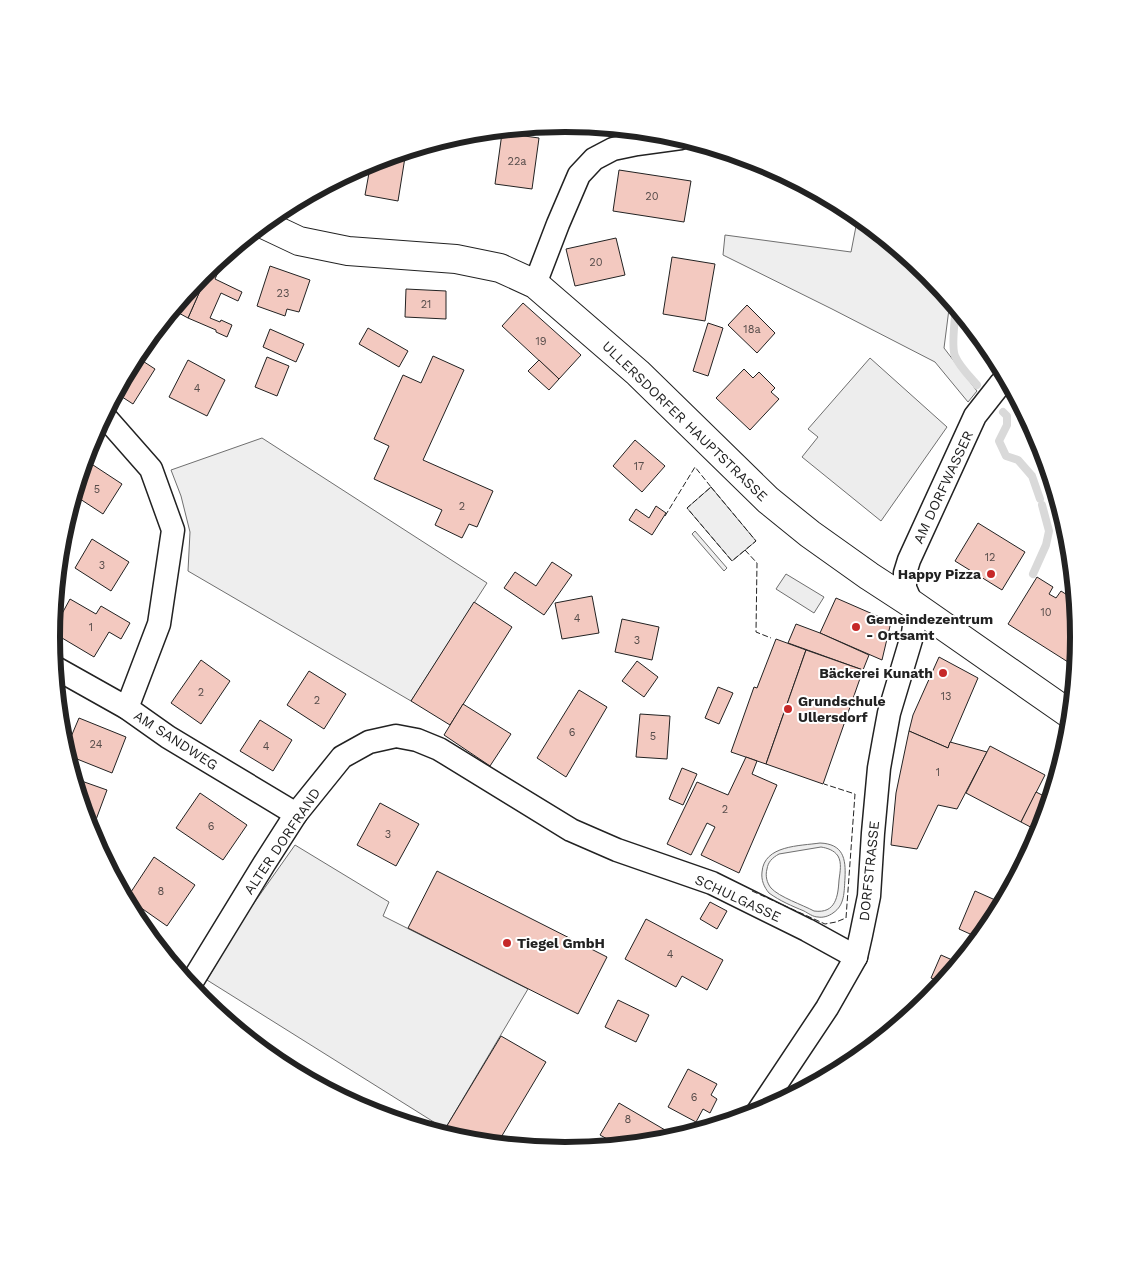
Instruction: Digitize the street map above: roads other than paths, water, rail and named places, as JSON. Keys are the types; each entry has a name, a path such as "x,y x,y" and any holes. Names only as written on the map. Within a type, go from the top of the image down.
{"main road":[{"name":"ULLERSDORFER HAUPTSTRASSE","path":"270,228 299,241 348,250 456,259 500,268 535,284 638,373 768,500 810,534 1065,711"}],"street":[{"path":"535,284 579,175 594,159 613,149 659,141"},
{"name":"AM DORFWASSER","path":"912,604 905,588 905,573 909,560 975,416 1001,383"},
{"path":"109,421 151,469 173,530 159,624 128,708"},
{"name":"DORFSTRASSE","path":"765,1101 827,1008 856,956 869,896 879,768 889,713 913,633 915,620 912,604"},
{"name":"AM SANDWEG","path":"61,671 128,708 168,737 296,814"},
{"name":"ALTER DORFRAND","path":"194,979 296,814 342,757 369,742 396,736 417,740 439,749 571,830 617,850"},
{"name":"SCHULGASSE","path":"617,850 712,883 856,956"}],"waterway":[{"path":"955,317 953,339 955,356 977,385"},
{"path":"1003,412 1007,416 1007,425 999,441 1006,456 1018,460 1032,476 1040,499"},
{"path":"1033,574 1046,545 1049,531 1042,505"}],"place":[{"name":"Happy Pizza","path":"991,574"},
{"name":"Gemeindezentrum - Ortsamt","path":"856,627"},
{"name":"Bäckerei Kunath","path":"943,673"},
{"name":"Grundschule Ullersdorf","path":"788,709"},
{"name":"Tiegel GmbH","path":"507,943"}]}
